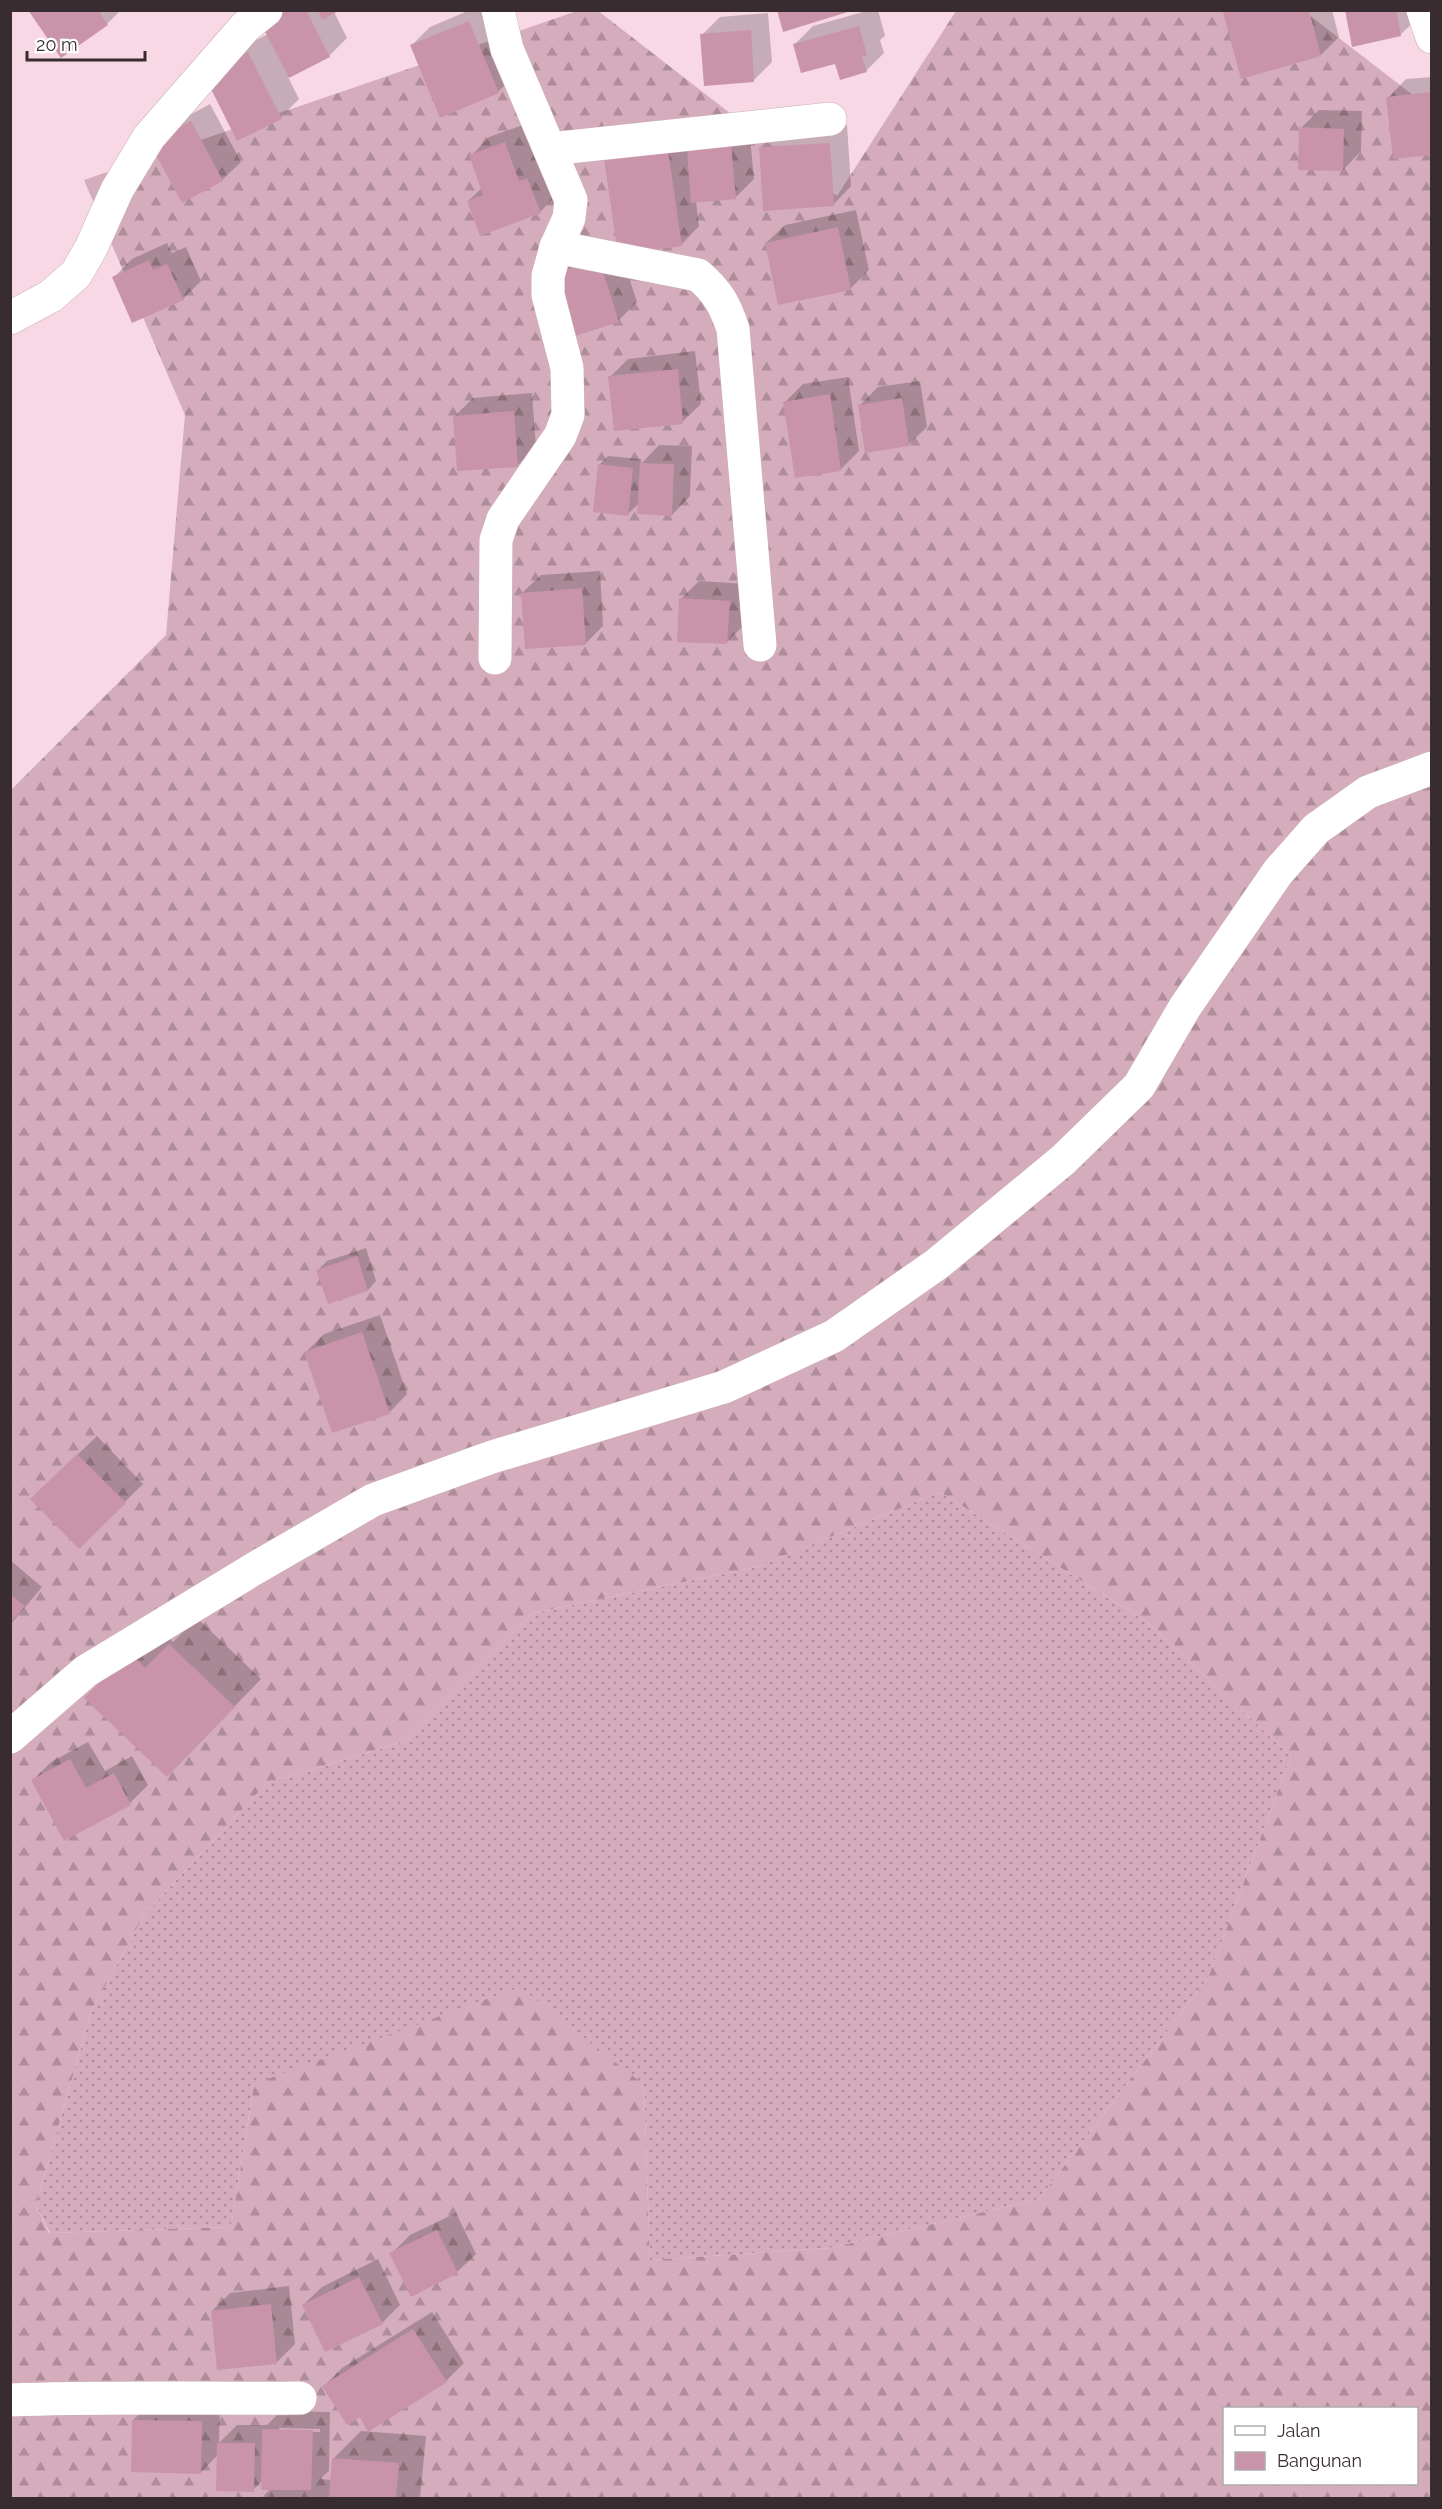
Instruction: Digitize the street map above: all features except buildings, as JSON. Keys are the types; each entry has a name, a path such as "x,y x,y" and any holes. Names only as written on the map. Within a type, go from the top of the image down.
{"street":[{"path":"10,318 51,296 76,273 91,248 117,190 149,137 245,27 266,10"},
{"path":"495,658 496,540 503,519 560,436 568,415 567,368 548,296 548,276 556,247 569,218 571,200 507,49 498,10"},
{"path":"1423,10 1431,37"},
{"path":"550,149 830,119"},
{"path":"556,247 698,275 714,289 726,308 733,329 760,645"},
{"path":"10,1737 86,1671 373,1500 492,1457 724,1387 834,1336 937,1264 1063,1160 1139,1086 1198,988 1278,872 1316,829 1368,792 1431,768"},
{"path":"10,2400 300,2398"}],"green space":[{"path":"597,10 837,196 956,11 1304,11 1431,109 1431,2498 11,2498 11,790 166,635 185,415 84,180 577,11","holes":["940,1492 1147,1622 1291,1756 1208,1978 1039,2199 830,2248 650,2260 644,2085 520,1987 254,2084 231,2227 49,2233 36,2205 91,2012 144,1915 267,1783 406,1741 533,1613 757,1567"]},
{"path":"940,1492 1147,1622 1291,1756 1208,1978 1039,2199 830,2248 650,2260 644,2085 254,2084 231,2227 50,2233 36,2205 91,2012 144,1915 267,1783 406,1741 533,1613 757,1567"}]}
